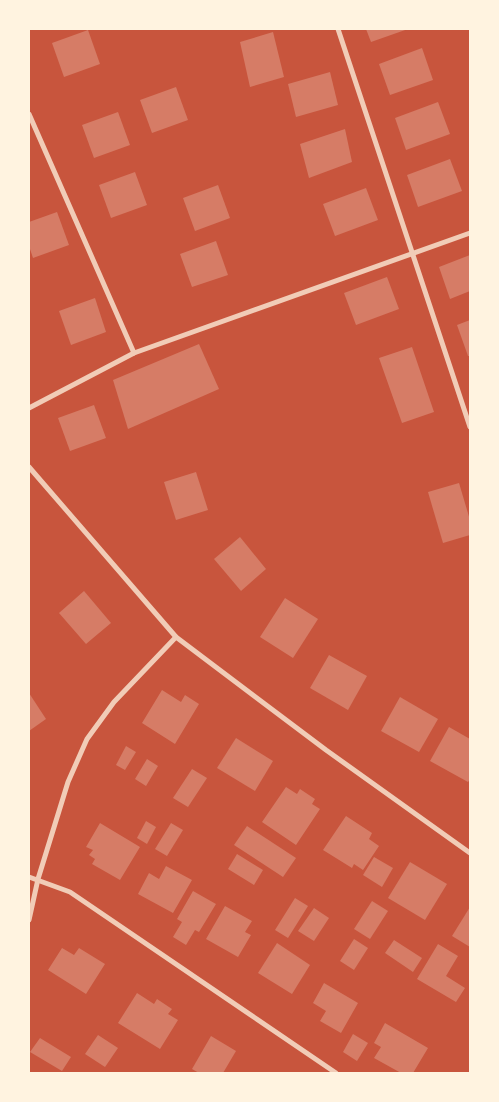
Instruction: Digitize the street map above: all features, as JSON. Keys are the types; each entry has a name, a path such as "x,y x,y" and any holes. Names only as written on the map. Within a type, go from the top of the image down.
{"street":[{"path":"338,29 470,427"},
{"path":"29,114 134,353"},
{"path":"29,408 134,353 470,233"},
{"path":"29,467 176,637 326,750 470,853"},
{"path":"29,920 38,879 68,782 88,739 114,702 176,637"},
{"path":"29,877 70,892 336,1073"}],"building":[{"path":"366,29 408,29 371,42"},
{"path":"88,30 100,64 64,77 52,43"},
{"path":"273,32 284,77 250,87 240,42"},
{"path":"422,48 433,80 390,95 379,64"},
{"path":"330,72 338,105 296,117 288,84"},
{"path":"176,87 188,120 152,133 140,100"},
{"path":"438,102 450,134 406,150 395,118"},
{"path":"118,112 130,145 94,158 82,125"},
{"path":"345,129 352,162 309,178 300,144"},
{"path":"450,159 462,191 418,207 407,175"},
{"path":"135,172 147,205 111,218 99,185"},
{"path":"218,185 230,218 195,231 183,198"},
{"path":"366,188 378,220 335,236 323,204"},
{"path":"57,212 69,245 33,258 29,246 29,222"},
{"path":"216,241 228,275 192,287 180,254"},
{"path":"470,255 470,291 450,299 439,267"},
{"path":"387,277 399,309 356,325 344,293"},
{"path":"95,298 106,332 71,345 59,311"},
{"path":"470,320 470,356 468,356 457,325"},
{"path":"199,344 219,389 128,429 113,380"},
{"path":"412,347 434,412 402,423 379,358"},
{"path":"94,405 106,438 70,451 58,418"},
{"path":"196,472 208,510 176,520 164,482"},
{"path":"459,483 470,520 470,535 443,543 428,492"},
{"path":"240,537 266,569 241,591 214,559"},
{"path":"84,591 111,623 86,644 59,613"},
{"path":"285,598 318,619 293,658 260,637"},
{"path":"329,655 367,676 348,710 310,688"},
{"path":"162,690 181,702 185,695 199,704 175,744 142,723"},
{"path":"29,693 46,719 29,731"},
{"path":"400,697 438,719 419,752 381,731"},
{"path":"449,727 470,739 470,779 468,782 430,761"},
{"path":"236,738 273,761 255,791 217,768"},
{"path":"126,746 136,752 125,770 116,765"},
{"path":"147,759 158,766 146,786 135,779"},
{"path":"192,769 207,778 188,807 173,798"},
{"path":"286,787 297,794 300,789 315,799 312,804 320,809 296,845 262,822"},
{"path":"346,816 372,833 369,839 379,846 363,870 354,864 352,868 323,850"},
{"path":"146,821 156,827 147,844 137,838"},
{"path":"100,823 140,847 120,880 92,864 95,859 89,855 93,850 86,847"},
{"path":"171,823 183,830 167,856 155,849"},
{"path":"247,826 296,858 283,877 234,845"},
{"path":"237,854 263,870 254,885 228,869"},
{"path":"374,857 393,868 382,887 363,875"},
{"path":"410,862 447,884 425,920 388,898"},
{"path":"166,866 192,880 173,913 138,894 149,873 159,879"},
{"path":"193,891 216,904 199,932 195,930 186,945 173,937 182,922 177,919"},
{"path":"295,898 308,906 288,938 275,930"},
{"path":"372,901 388,911 370,939 354,929"},
{"path":"225,906 252,921 245,932 251,935 238,957 206,939"},
{"path":"470,907 470,947 452,936"},
{"path":"314,908 329,918 314,941 298,931"},
{"path":"354,939 368,948 354,970 340,961"},
{"path":"394,940 422,958 413,972 385,953"},
{"path":"277,943 310,965 292,994 258,973"},
{"path":"438,944 458,956 446,976 465,988 456,1002 417,979"},
{"path":"62,948 74,955 79,948 105,964 86,994 48,970"},
{"path":"324,983 358,1003 341,1033 320,1021 326,1011 313,1003"},
{"path":"137,993 154,1004 157,999 172,1009 168,1014 178,1020 160,1049 118,1023"},
{"path":"385,1023 428,1048 413,1073 401,1073 374,1058 381,1047 374,1043"},
{"path":"353,1034 368,1043 357,1061 343,1052"},
{"path":"98,1035 118,1048 105,1067 85,1054"},
{"path":"211,1036 236,1051 223,1073 199,1073 192,1069"},
{"path":"40,1038 71,1057 62,1071 30,1052"}]}
